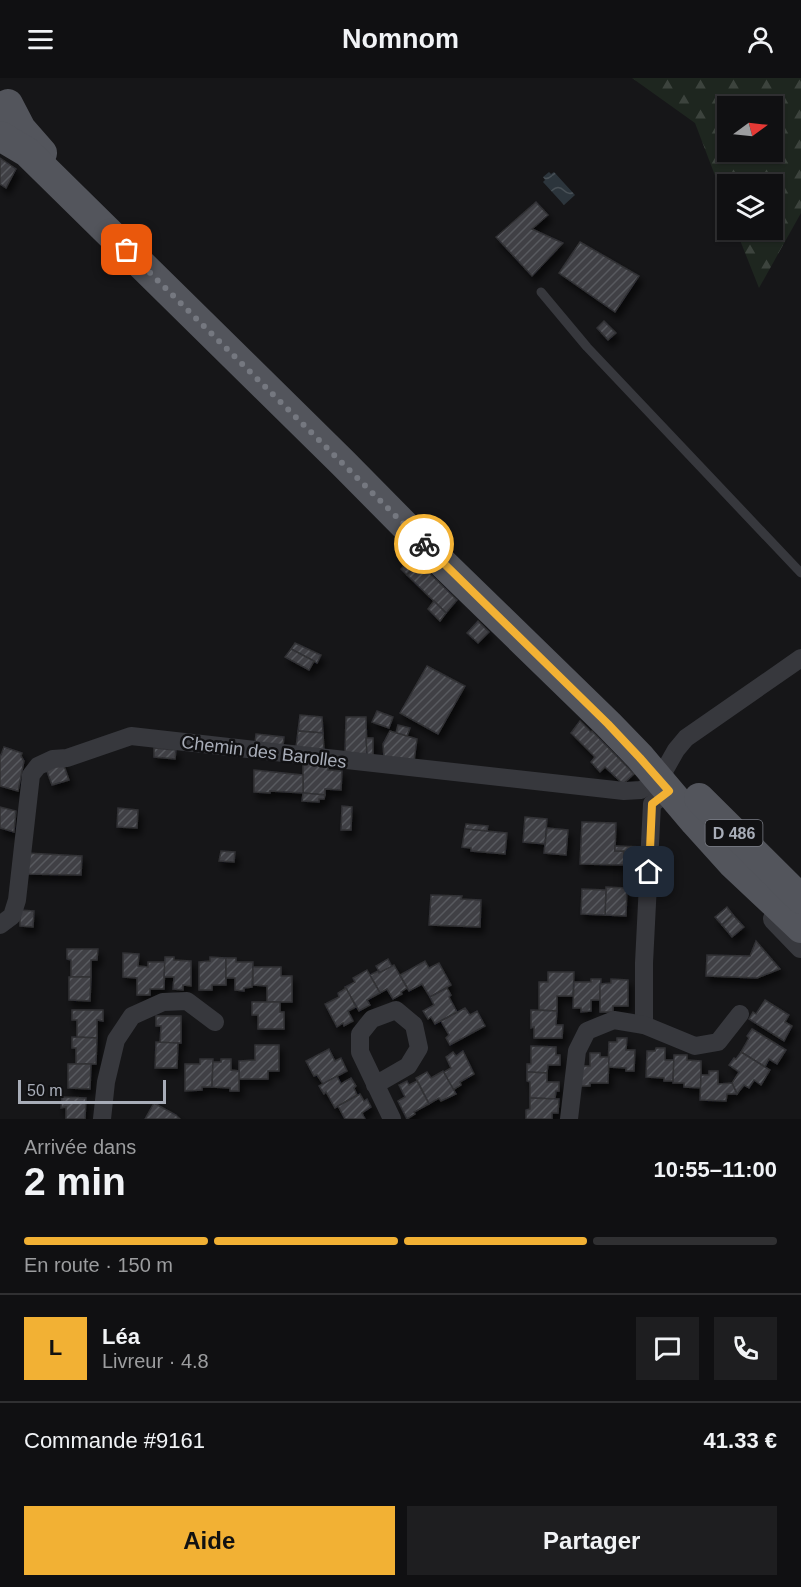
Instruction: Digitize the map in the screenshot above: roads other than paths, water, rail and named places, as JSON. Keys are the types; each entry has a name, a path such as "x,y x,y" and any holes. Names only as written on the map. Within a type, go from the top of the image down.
{"main road":[{"name":"D 486","path":"7,99 21,129 32,143 492,594 665,780 695,822 732,863 801,928"},
{"name":"D 486","path":"0,136 27,152 665,780 801,899"}],"street":[{"path":"644,1025 644,963 652,804 665,780 676,750 686,738 801,658"},
{"name":"Chemin des Barolles","path":"0,925 12,916 17,900 31,775 38,766 53,759 67,758 131,736 624,791 641,790 665,780"},
{"path":"732,863 762,907 801,947"},
{"path":"102,1119 106,1082 117,1040 132,1016 163,1002 187,1001 215,1022"},
{"path":"569,1119 577,1051 587,1031 614,1020 644,1025 695,1046 718,1042 740,1014"},
{"path":"375,1085 392,1119"}],"lane":[{"path":"542,292 587,347 801,573"}],"water":[{"path":"549,172 551,174 554,172 575,195 564,205 543,182 545,180 543,177"}]}
